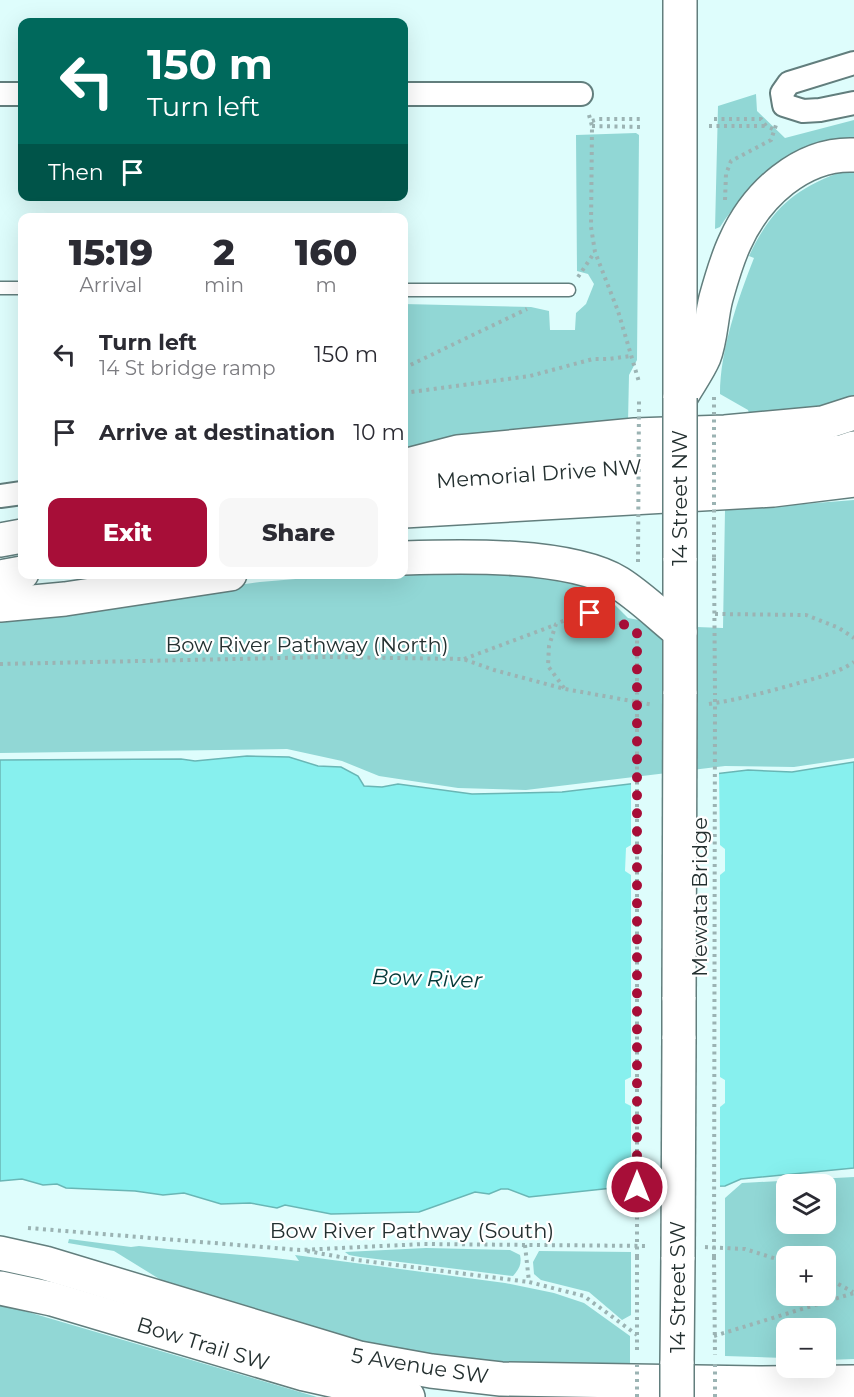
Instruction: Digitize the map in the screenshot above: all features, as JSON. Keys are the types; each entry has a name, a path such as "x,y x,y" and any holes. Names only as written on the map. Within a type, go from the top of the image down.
{"main road":[{"name":"14 Street NW","path":"679,997 680,0"},
{"path":"680,398 705,356 715,301 725,269 735,242 752,213 795,170 821,159 854,155"},
{"path":"408,464 458,453 635,435 725,432 823,423 854,413"},
{"name":"Memorial Drive NW","path":"408,483 796,457 842,452 854,448"},
{"name":"Memorial Drive NW","path":"408,511 773,490 854,480"},
{"path":"0,540 18,537"},
{"path":"408,558 533,561 569,565 588,570 619,583 680,633"},
{"path":"0,577 18,574"},
{"path":"0,605 65,599 197,579"},
{"name":"14 Street SW","path":"677,1397 679,997"},
{"name":"5 Avenue SW","path":"0,1253 45,1263 359,1358 431,1371 501,1379 759,1383 854,1382"},
{"name":"Bow Trail SW","path":"0,1287 52,1299 304,1374 408,1397"}],"street":[{"path":"854,63 789,83 782,93 784,105 803,111 854,103"},
{"path":"0,94 18,94"},
{"path":"408,94 580,94"},
{"path":"0,496 18,493"}],"lane":[{"path":"0,288 18,288"},
{"path":"408,290 569,291"}],"path":[{"path":"639,382 618,311 595,252 591,227 592,121 640,119"},
{"path":"714,119 761,119 766,126"},
{"path":"592,126 643,127"},
{"path":"710,126 766,126 775,130 771,140 731,161 726,174 725,201"},
{"path":"569,291 595,252"},
{"path":"408,366 531,307"},
{"path":"408,392 530,376 593,359 631,356"},
{"name":"Mewata Bridge","path":"714,397 715,1397"},
{"path":"638,562 639,400"},
{"path":"464,659 572,617 590,613 637,629 637,1397"},
{"path":"715,615 806,615 839,628 854,638"},
{"path":"556,624 549,646 548,666 564,689"},
{"name":"Bow River Pathway (North)","path":"0,664 328,657 464,659 494,670 564,689 679,702 745,698 842,670 854,662"},
{"name":"Bow River Pathway (South)","path":"23,1227 300,1250 423,1244 677,1250 745,1249 776,1259"},
{"path":"525,1245 529,1282"},
{"path":"300,1250 357,1260 529,1282 584,1296 637,1335"},
{"path":"836,1283 854,1293"},
{"path":"714,1336 854,1293"}],"shaded area":[{"path":"756,94 757,111 785,138 854,120 854,139 812,148 776,166 746,193 720,227 715,229 718,106"},
{"path":"636,133 639,135 637,360 629,375 628,422 408,450 408,304 531,307 549,311 550,330 575,330 576,313 586,304 594,284 588,274 577,271 576,135"},
{"path":"844,171 854,171 854,398 809,411 750,416 748,410 720,394 727,342 736,307 754,258 749,256 766,225 786,202 812,185"},
{"path":"854,500 854,758 794,767 725,766 526,790 458,788 379,776 342,761 287,749 0,753 0,619 260,582 296,579 408,579 408,574 506,572 595,585 628,618 671,626 723,628 725,510"},
{"path":"854,1177 854,1359 836,1360 836,1318 776,1318 776,1358 725,1356 725,1198 742,1183 776,1181 776,1234 836,1234 836,1178"},
{"path":"69,1239 131,1247 299,1261 295,1255 505,1283 554,1293 584,1303 630,1336 630,1365 450,1367 189,1294 114,1251 68,1243"},
{"path":"426,1248 510,1250 520,1255 520,1264 513,1276 360,1257 345,1252"},
{"path":"539,1251 631,1252 631,1315 622,1320 589,1292 541,1280 534,1274 533,1262"},
{"path":"0,1305 28,1312 317,1397 0,1397"}],"water":[{"name":"Bow River","path":"247,756 289,757 318,766 341,767 358,776 364,786 382,787 398,784 472,794 562,792 748,770 792,772 854,762 854,1168 776,1174 741,1179 725,1186 622,1187 529,1197 508,1189 501,1189 489,1194 475,1192 419,1212 331,1214 285,1205 277,1208 250,1203 221,1204 184,1193 163,1195 135,1191 66,1188 57,1184 43,1185 22,1179 0,1181 0,760 181,759 195,761"}],"pier":[{"path":"719,770 720,845 725,849 725,871 720,875 720,1077 725,1080 725,1103 720,1107 720,1189 631,1190 631,1106 625,1103 625,1080 631,1077 631,875 625,871 626,848 631,845 631,781"}],"route":[{"path":"590,613 637,629 637,1187"}]}
